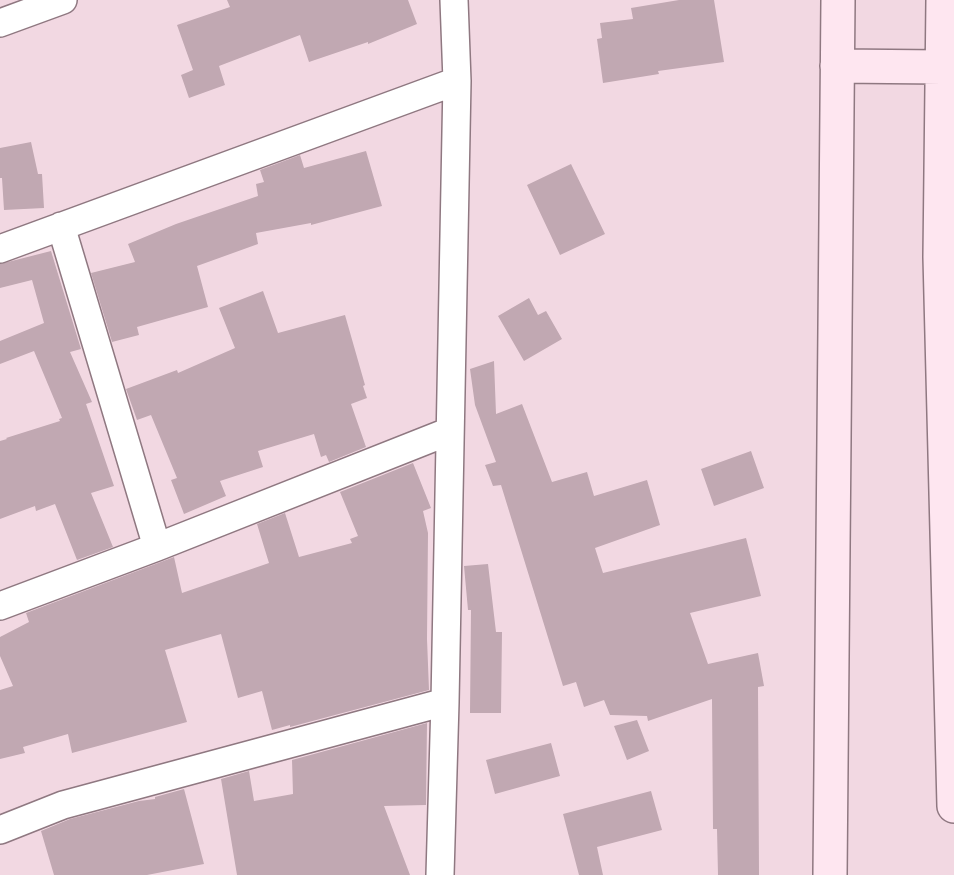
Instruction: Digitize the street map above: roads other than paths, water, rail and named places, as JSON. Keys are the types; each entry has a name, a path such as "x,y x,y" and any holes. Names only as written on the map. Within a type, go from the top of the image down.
{"main road":[{"path":"830,875 838,0"},
{"path":"942,0 954,806"},
{"path":"837,66 942,67"}],"street":[{"path":"0,23 63,0"},
{"path":"440,875 457,81 454,0"},
{"path":"0,249 457,81"},
{"path":"61,226 157,547"},
{"path":"0,606 157,547 450,431"},
{"path":"0,830 63,805 445,702"}]}
